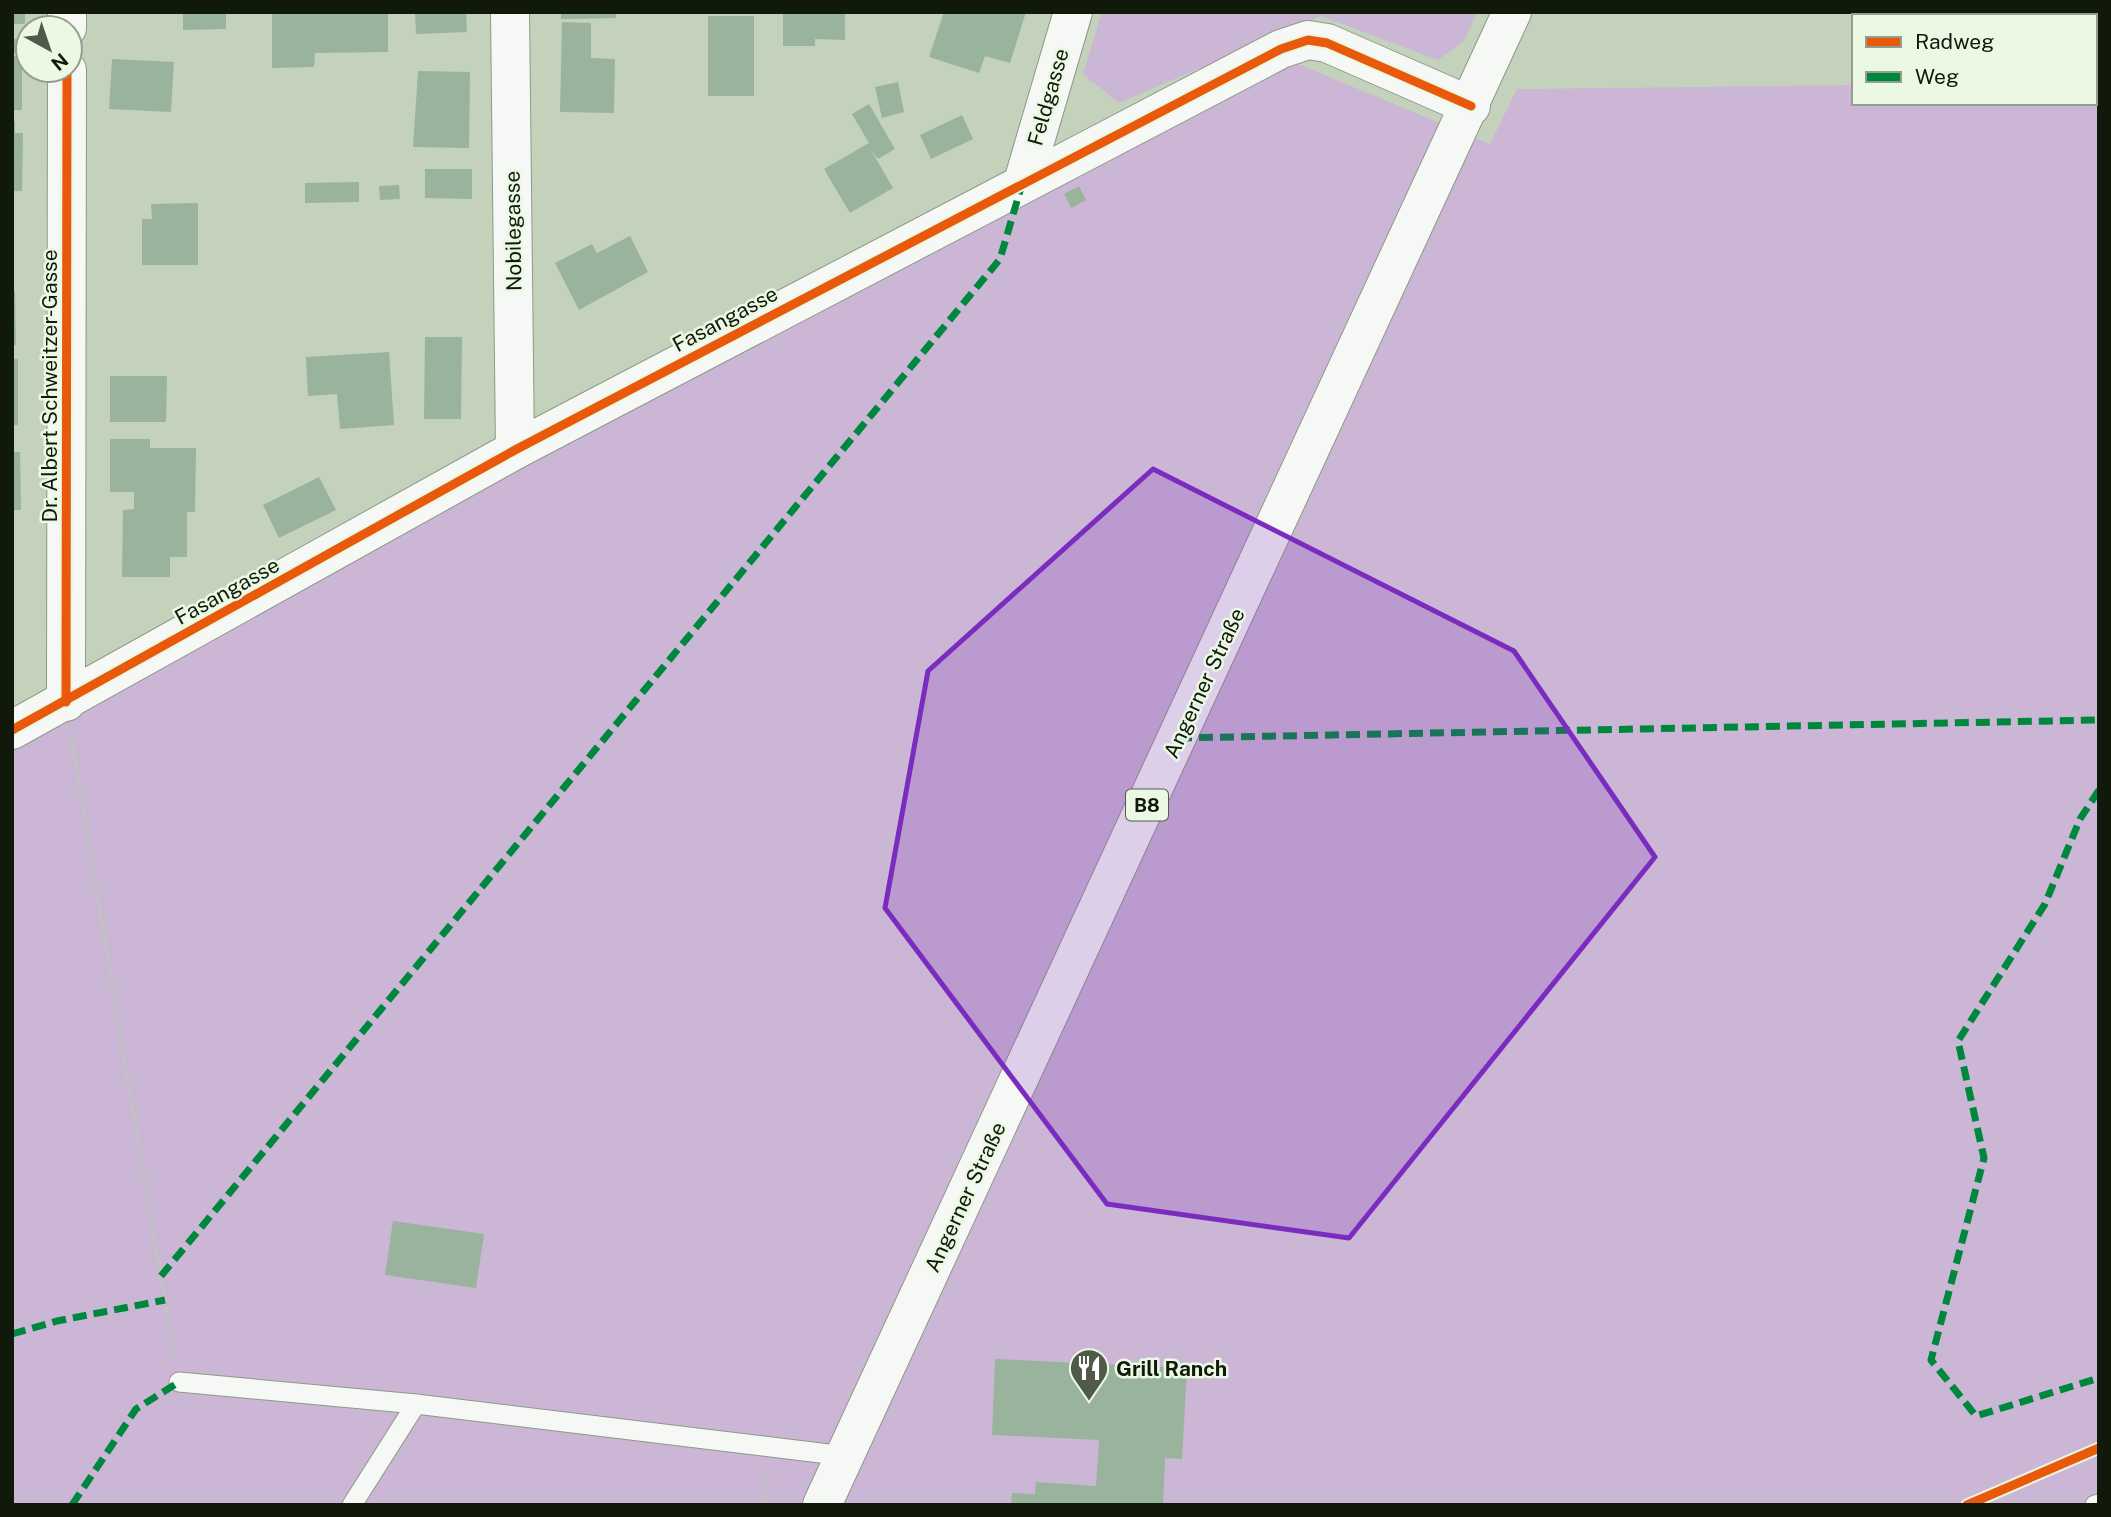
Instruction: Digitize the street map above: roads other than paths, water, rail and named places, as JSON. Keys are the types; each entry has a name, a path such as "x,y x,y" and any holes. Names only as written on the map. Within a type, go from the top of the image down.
{"street":[{"name":"Nobilegasse","path":"510,12 515,450"},
{"name":"Feldgasse","path":"1023,182 1073,12"},
{"name":"Angerner Straße","path":"822,1505 1471,106 1512,12"},
{"name":"Fasangasse","path":"12,730 73,715 515,450 1281,49 1308,40 1327,43 1471,106"},
{"name":"Dr. Albert Schweitzer-Gasse","path":"67,84 73,715"}],"lane":[{"path":"179,1382 416,1404 845,1456"},
{"path":"352,1505 416,1404"}],"place":[{"name":"Grill Ranch","path":"1089,1402"}]}
